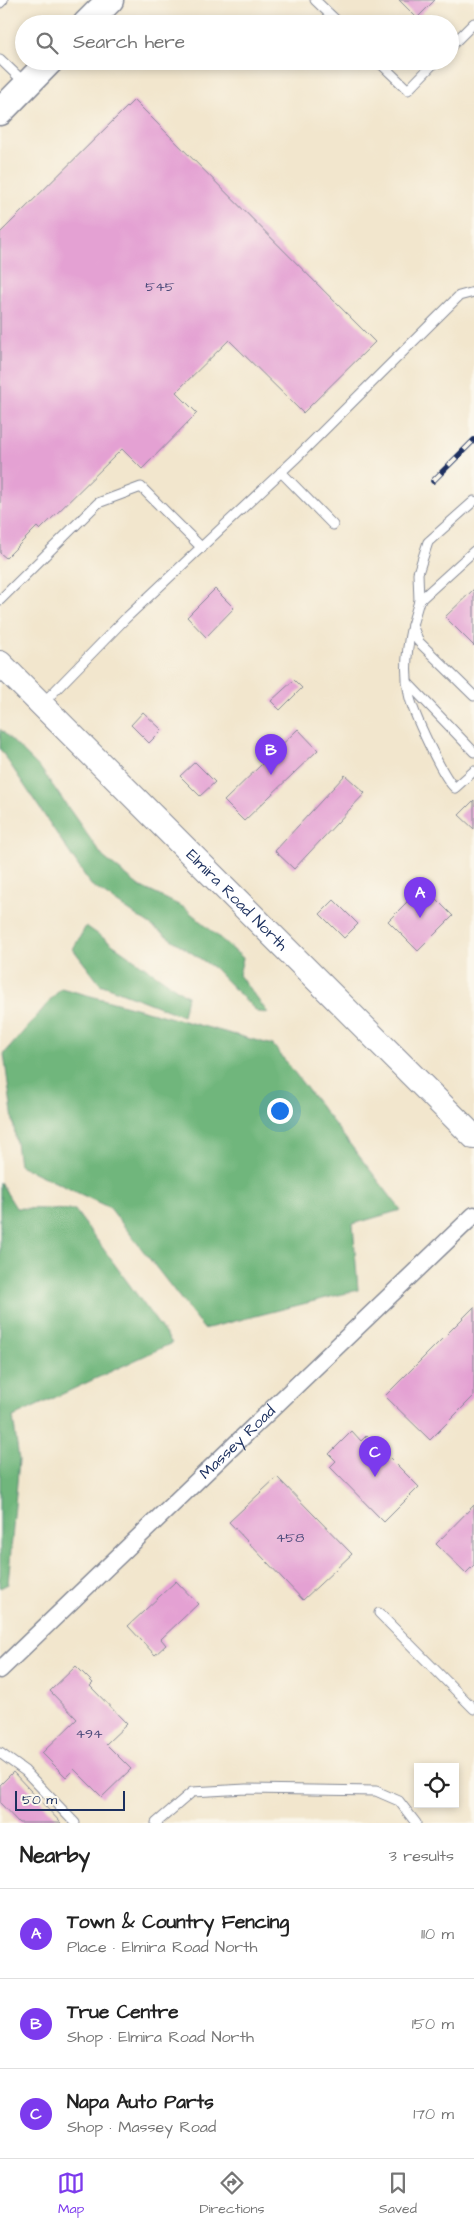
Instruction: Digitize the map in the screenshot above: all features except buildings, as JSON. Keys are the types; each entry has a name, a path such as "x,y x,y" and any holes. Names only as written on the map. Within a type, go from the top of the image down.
{"main road":[{"path":"95,15 110,0"},
{"path":"0,112 41,70"},
{"name":"Elmira Road North","path":"0,663 474,1137"}],"street":[{"name":"Massey Road","path":"0,1670 474,1215"}],"lane":[{"path":"0,3 3,0"},
{"path":"315,0 331,15"},
{"path":"459,38 474,23"},
{"path":"0,59 27,85"},
{"path":"387,70 408,90 427,70"},
{"path":"41,705 125,619 281,472 459,296 474,292"},
{"path":"281,472 333,525"},
{"path":"0,600 98,503 141,487 202,548"},
{"path":"474,501 428,542 418,573 418,601 406,651 409,696 431,749 450,784 455,788 474,771"},
{"path":"418,601 474,551"},
{"path":"412,624 419,642 474,696"},
{"path":"408,684 474,752"},
{"path":"379,1613 474,1709"},
{"path":"0,1753 25,1771 75,1823"},
{"path":"156,1823 192,1792 246,1788 376,1791 399,1801 416,1823"}],"green space":[{"path":"0,729 41,769 103,857 139,886 185,908 243,958 239,975 268,1013 257,1012 214,968 91,885 0,749"},
{"path":"86,926 187,996 183,1016 100,984 73,949"},
{"path":"61,988 273,1045 401,1210 353,1224 358,1290 204,1329 110,1208 19,1165 4,1054"},
{"path":"0,1182 16,1208 75,1210 172,1343 13,1417 19,1460 8,1584 0,1588"}],"railway":[{"path":"433,481 474,440"}],"place":[{"name":"True Centre","path":"271,775"},
{"name":"Town & Country Fencing","path":"420,918"},
{"name":"Napa Auto Parts","path":"375,1477"}]}
